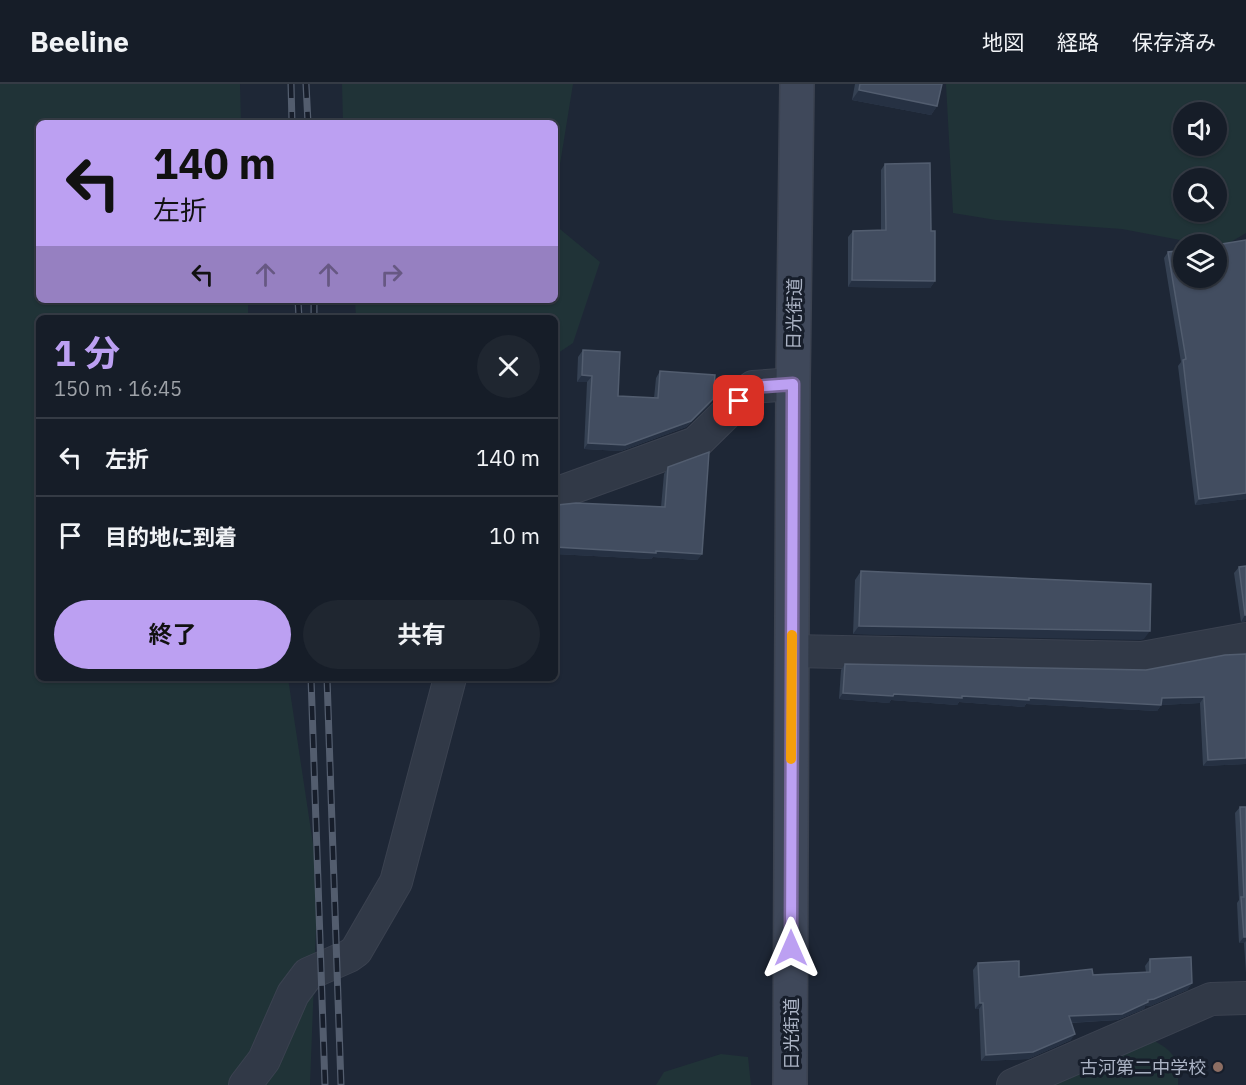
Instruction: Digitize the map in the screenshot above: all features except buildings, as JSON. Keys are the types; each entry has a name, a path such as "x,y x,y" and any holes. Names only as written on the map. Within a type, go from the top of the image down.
{"main road":[{"name":"日光街道","path":"790,1085 793,384 797,84"}],"street":[{"path":"558,493 696,443 753,387 793,384"},
{"path":"792,651 1143,658 1246,639"},
{"path":"245,1085 264,1060 293,994 308,974 356,951 396,882 449,681"},
{"path":"1013,1085 1211,999 1246,998"}],"green space":[{"path":"0,84 240,84 241,120 36,120 36,303 248,303 248,315 36,315 36,681 288,681 318,877 310,1085 0,1085"},
{"path":"342,84 573,84 558,176 558,120 343,120"},
{"path":"946,84 1246,84 1246,233 1227,244 1227,234 1173,234 1173,239 1122,229 996,220 953,213"},
{"path":"558,227 600,262 573,343 558,353 558,315 356,315 355,303 558,303"},
{"path":"1147,1037 1163,1046 1172,1055 1177,1067 1178,1085 1044,1085"},
{"path":"721,1054 748,1057 751,1085 656,1085 664,1072"}],"railway":[{"path":"291,84 292,120"},
{"path":"306,84 308,120"},
{"path":"298,303 299,315"},
{"path":"314,303 314,315"},
{"path":"311,681 325,1085"},
{"path":"327,681 341,1085"}],"slow traffic":[{"path":"791,759 792,635"}],"place":[{"name":"古河第二中学校","path":"1218,1067"}],"route":[{"path":"739,401 753,387 793,384 791,948"}]}
